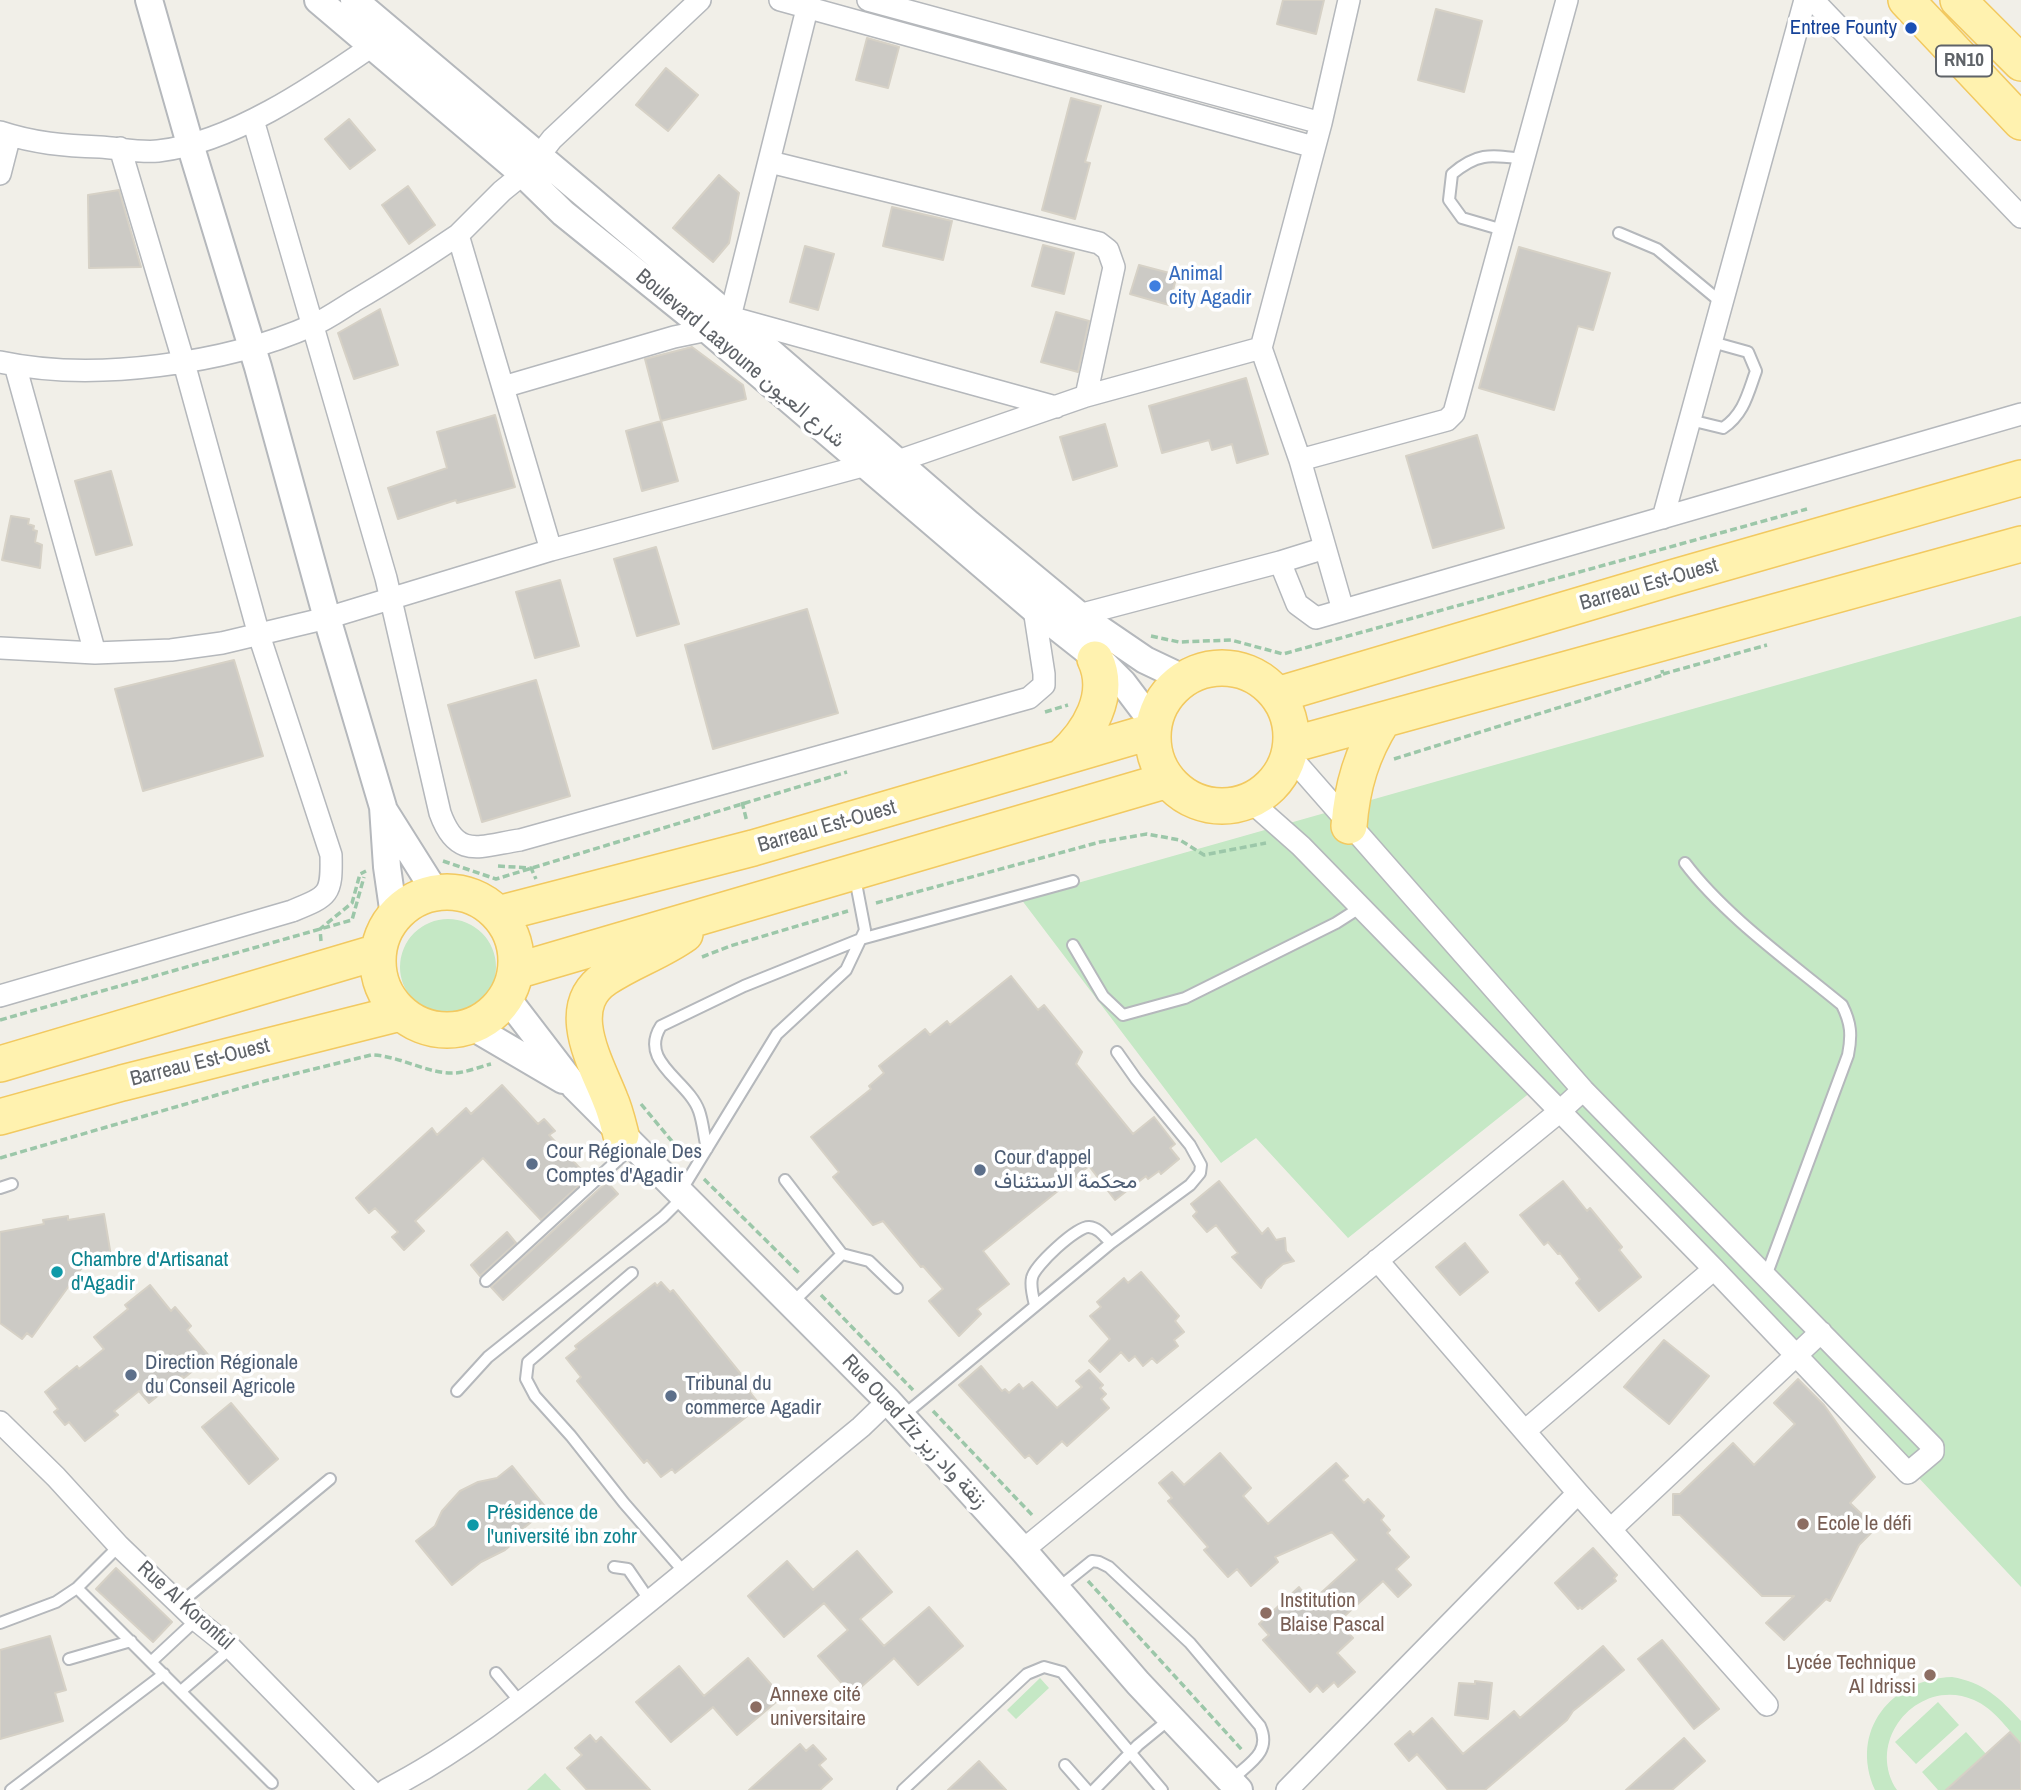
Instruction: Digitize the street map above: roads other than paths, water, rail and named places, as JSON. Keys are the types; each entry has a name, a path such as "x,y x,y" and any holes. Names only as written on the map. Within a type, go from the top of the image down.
{"main road":[{"name":"RN10","path":"1906,0 2021,122"},
{"name":"RN10","path":"1958,0 2021,64"},
{"name":"Barreau Est-Ouest","path":"1277,695 2021,478"},
{"path":"1290,750 1383,720 2021,544"},
{"path":"1062,757 1083,736 1096,709 1101,690 1101,670 1095,659"},
{"path":"1224,668 1244,672 1262,681 1277,695 1289,719 1290,750 1280,774 1267,789 1249,800 1232,805 1214,805 1197,801 1168,780 1159,765 1154,748 1154,728 1160,707 1171,691 1185,679 1204,670 1224,668"},
{"path":"1349,826 1350,807 1359,770 1365,752 1383,720"},
{"name":"Barreau Est-Ouest","path":"498,914 754,848 1154,728"},
{"path":"511,984 716,911 1168,780"},
{"path":"436,893 458,893 480,901 498,914 513,940 511,984 491,1015 471,1026 448,1030 431,1028 400,1013 386,995 379,974 378,952 383,933 394,916 413,901 436,893"},
{"path":"627,1141 583,1026 585,1008 593,987 616,971 661,949 716,911"},
{"path":"0,1064 378,952"},
{"name":"Barreau Est-Ouest","path":"0,1117 135,1079 400,1013"}],"street":[{"path":"149,0 252,346 327,618 383,807 386,860 394,916"},
{"name":"Boulevard Laayoune شارع العيون","path":"318,0 372,46 530,165 719,324 898,461 1079,615 1145,660 1185,679"},
{"path":"95,653 8,364 89,369 153,367 184,363 252,346 314,325 458,235 530,165 552,139 700,0"},
{"path":"780,0 1314,147"},
{"path":"868,0 1321,123"},
{"path":"1343,610 1300,460 1261,348 1321,123 1349,0"},
{"path":"1300,460 1452,417 1567,0"},
{"path":"1663,518 1805,0"},
{"path":"1813,0 2021,217"},
{"name":"Boulevard Laayoune شارع العيون","path":"364,3 530,165"},
{"path":"719,324 770,162 807,9"},
{"path":"0,174 5,133 56,146 156,151 190,144 253,120 341,68 372,46"},
{"path":"253,120 307,310 314,325 390,598 440,813 451,838 472,847 520,840 1029,698 1044,685 1034,609"},
{"path":"0,996 292,911 317,901 327,893 331,883 331,855 259,635 184,363 120,148"},
{"path":"770,162 1099,243 1108,250 1114,267 1086,396"},
{"path":"458,235 551,550"},
{"path":"503,387 719,324 1056,407"},
{"name":"Boulevard Laayoune شارع العيون","path":"719,324 866,465 1034,609 1059,626 1105,665 1123,683 1154,728"},
{"path":"898,461 1086,396 1261,348"},
{"path":"1280,562 1297,604 1316,618 2021,414"},
{"path":"0,648 95,653 171,650 259,635 327,618 551,550 866,465"},
{"path":"1079,615 1325,548"},
{"path":"1249,800 1361,907 1714,1269 1908,1473 1933,1452 1933,1447 1583,1090 1349,826 1290,750"},
{"path":"383,807 436,893"},
{"name":"Rue Oued Ziz زنقة واد زيز","path":"511,984 575,1087 791,1304 905,1406 1055,1590 1235,1787"},
{"name":"Rue Oued Ziz زنقة واد زيز","path":"471,1026 575,1087"},
{"path":"1023,1550 1583,1090"},
{"path":"1377,1260 1578,1493 1767,1705"},
{"path":"1526,1430 1714,1269"},
{"path":"1611,1529 1821,1332"},
{"path":"1820,1382 1845,1357"},
{"path":"386,1790 444,1757 521,1703 685,1573 861,1427 905,1406"},
{"name":"Rue Al Koronful","path":"0,1422 56,1477 119,1546 179,1604 232,1648 370,1790"},
{"path":"1287,1790 1578,1493"}],"lane":[{"path":"1503,230 1462,218 1450,200 1452,174 1464,164 1488,155 1523,159"},
{"path":"1619,233 1657,249 1722,303"},
{"path":"1690,420 1723,428 1736,419 1744,406 1756,370 1748,352 1712,342"},
{"path":"1685,863 1701,884 1735,916 1842,1005 1850,1023 1848,1055 1766,1276"},
{"path":"457,1391 488,1357 663,1217 681,1196 777,1034 846,970 865,930 853,872"},
{"path":"707,1149 698,1109 654,1053 654,1036 661,1026 744,986 861,939 1073,881"},
{"path":"1073,945 1103,996 1122,1015 1185,998 1317,933 1361,907"},
{"path":"905,1406 1111,1243 1189,1185 1200,1173 1201,1165 1190,1145 1117,1052"},
{"path":"486,1281 627,1141"},
{"path":"785,1180 842,1254 869,1262 897,1288"},
{"path":"0,1188 12,1184"},
{"path":"1035,1305 1031,1288 1036,1268 1078,1230 1088,1227 1101,1231 1111,1243"},
{"path":"791,1304 842,1254"},
{"path":"632,1273 527,1362 526,1379 535,1396 685,1573"},
{"path":"179,1604 330,1479"},
{"path":"0,1623 56,1602 77,1588 119,1546"},
{"path":"1055,1590 1091,1561 1099,1562 1109,1567 1190,1643 1260,1726 1266,1738 1263,1749 1251,1760 1235,1787"},
{"path":"614,1567 628,1569 650,1601"},
{"path":"77,1588 272,1783"},
{"path":"152,1661 197,1620"},
{"path":"69,1659 131,1641"},
{"path":"181,1691 232,1648"},
{"path":"903,1790 1027,1674 1038,1668 1051,1668 1062,1672 1162,1790"},
{"path":"496,1673 521,1703"},
{"path":"11,1790 164,1674"},
{"path":"1094,1790 1138,1745 1171,1718"},
{"path":"1065,1765 1087,1790"}],"place":[{"name":"Entree Founty","path":"1911,28"},
{"name":"Animal city Agadir","path":"1155,286"},
{"name":"Cour Régionale Des Comptes d'Agadir","path":"532,1164"},
{"name":"Cour d'appel محكمة الاستئناف","path":"980,1170"},
{"name":"Chambre d'Artisanat d'Agadir","path":"57,1272"},
{"name":"Direction Régionale du Conseil Agricole","path":"131,1375"},
{"name":"Tribunal du commerce Agadir","path":"671,1396"},
{"name":"Ecole le défi","path":"1803,1524"},
{"name":"Présidence de l'université ibn zohr","path":"473,1525"},
{"name":"Institution Blaise Pascal","path":"1266,1613"},
{"name":"Lycée Technique Al Idrissi","path":"1930,1675"},
{"name":"Annexe cité universitaire","path":"756,1707"}]}
